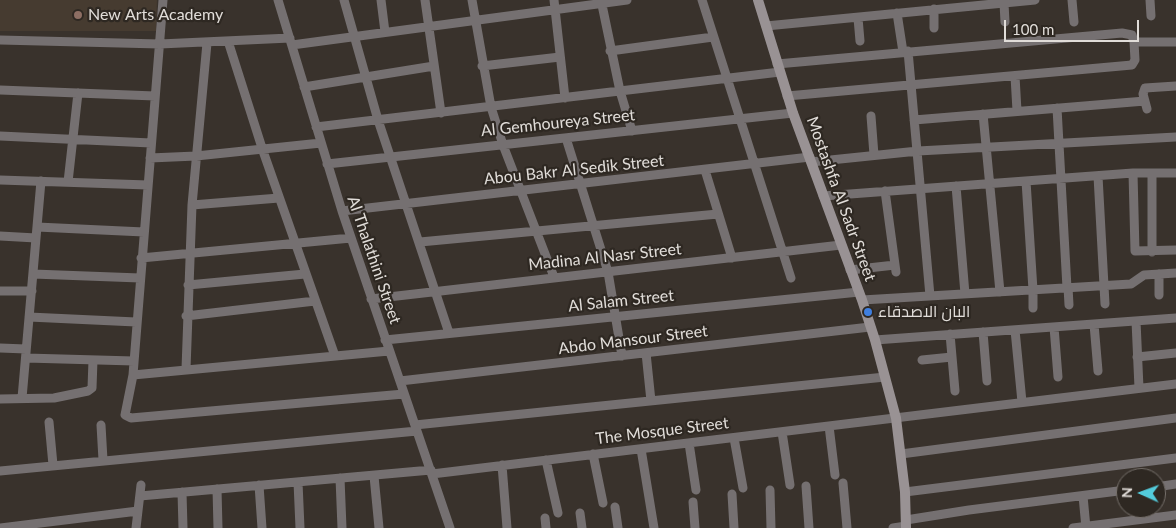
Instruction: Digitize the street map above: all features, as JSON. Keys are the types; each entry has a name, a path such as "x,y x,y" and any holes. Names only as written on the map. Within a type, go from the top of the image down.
{"street":[{"path":"163,0 133,375 125,415 131,418 404,394"},
{"name":"Al Thalathini Street","path":"278,0 342,211 450,528"},
{"path":"344,0 378,120 449,333"},
{"path":"382,0 385,32"},
{"path":"425,0 441,112"},
{"path":"472,0 482,66 491,106 503,144 554,277"},
{"path":"554,0 565,98"},
{"path":"0,40 160,44 228,41 291,42 385,32 627,0"},
{"path":"702,0 791,278"},
{"name":"Mostashfa Al Sadr Street","path":"758,0 787,96 861,296 875,340 896,418 905,492 906,525"},
{"path":"766,26 1035,0"},
{"path":"1072,0 1074,22"},
{"path":"1150,0 1150,16"},
{"path":"601,2 610,51 632,130"},
{"path":"1004,3 1005,22"},
{"path":"934,9 934,28"},
{"path":"897,13 911,85 930,296"},
{"path":"858,18 860,41"},
{"path":"316,127 726,78 778,68 905,52 1122,33 1132,35 1134,42 1135,60 1132,65 787,96"},
{"path":"610,51 713,37"},
{"path":"228,41 263,151 335,356"},
{"path":"186,369 189,254 206,42"},
{"path":"1134,42 1176,42"},
{"path":"482,66 560,57"},
{"path":"304,87 434,66"},
{"path":"1016,76 1017,111"},
{"path":"914,120 1058,108 1146,105 1143,91 1147,87 1176,86"},
{"path":"0,90 155,96"},
{"path":"68,182 78,93"},
{"path":"1058,108 1070,305"},
{"name":"Al Gemhoureya Street","path":"327,164 793,113"},
{"path":"982,114 1000,292"},
{"path":"871,116 874,155"},
{"path":"0,136 151,143"},
{"name":"Abou Bakr Al Sedik Street","path":"342,211 753,164 986,146 1176,137"},
{"path":"566,138 608,272 622,356"},
{"path":"150,158 263,151 321,143"},
{"path":"705,170 732,258"},
{"path":"823,196 1133,173 1176,174"},
{"path":"1133,173 1135,251 1176,250"},
{"path":"1152,173 1152,252"},
{"path":"1098,176 1105,304"},
{"path":"0,180 148,185"},
{"path":"22,398 41,181"},
{"path":"1026,181 1034,290 1033,308"},
{"path":"956,186 965,294"},
{"path":"850,270 896,268 885,191"},
{"path":"192,205 279,198"},
{"path":"420,242 718,214"},
{"path":"37,227 144,232"},
{"path":"0,236 36,238"},
{"path":"141,258 351,238"},
{"name":"Madina Al Nasr Street","path":"371,299 842,246"},
{"name":"Al Salam Street","path":"386,340 616,317 861,296 930,296 1131,284 1140,276 1176,273"},
{"path":"33,274 140,278"},
{"path":"188,285 306,274"},
{"path":"1159,274 1159,295"},
{"path":"0,291 32,291"},
{"path":"186,316 315,301"},
{"path":"29,317 136,322"},
{"path":"875,340 1176,318"},
{"path":"1136,321 1139,388"},
{"path":"1094,324 1098,371"},
{"name":"Abdo Mansour Street","path":"400,382 870,327"},
{"path":"1054,327 1058,377"},
{"path":"1015,330 1022,402"},
{"path":"983,332 987,381"},
{"path":"950,334 955,390"},
{"path":"0,348 26,353 93,360 134,360"},
{"path":"133,375 389,351"},
{"path":"646,353 651,401"},
{"path":"1137,357 1176,353"},
{"path":"922,360 952,357"},
{"path":"0,399 54,398 91,390 93,360"},
{"path":"0,467 0,471 885,377"},
{"name":"The Mosque Street","path":"140,496 502,465 1176,384"},
{"path":"901,454 1176,418"},
{"path":"49,422 53,465"},
{"path":"101,425 103,460"},
{"path":"829,426 835,475"},
{"path":"782,432 790,485"},
{"path":"734,438 743,488"},
{"path":"689,443 696,490"},
{"path":"641,449 654,528"},
{"path":"593,454 603,503"},
{"path":"905,492 1176,458"},
{"path":"546,460 558,513"},
{"path":"502,465 507,528"},
{"path":"374,476 379,528"},
{"path":"340,478 342,528"},
{"path":"298,482 300,528"},
{"path":"844,483 847,528"},
{"path":"136,528 141,485"},
{"path":"260,486 262,528"},
{"path":"806,486 809,528"},
{"path":"217,489 218,528"},
{"path":"770,490 771,528"},
{"path":"893,528 969,510 1116,491"},
{"path":"182,492 183,528"},
{"path":"732,494 734,528"},
{"path":"1084,496 1086,527"},
{"path":"692,502 695,528"},
{"path":"615,507 618,528"},
{"path":"0,528 138,512"},
{"path":"580,513 582,528"},
{"path":"1072,528 1176,515"},
{"path":"545,518 546,528"}],"shaded area":[{"name":"New Arts Academy","path":"0,0 157,0 156,31 0,31"}],"place":[{"name":"New Arts Academy","path":"78,15"},
{"name":"البان الاصدقاء","path":"868,312"}]}
